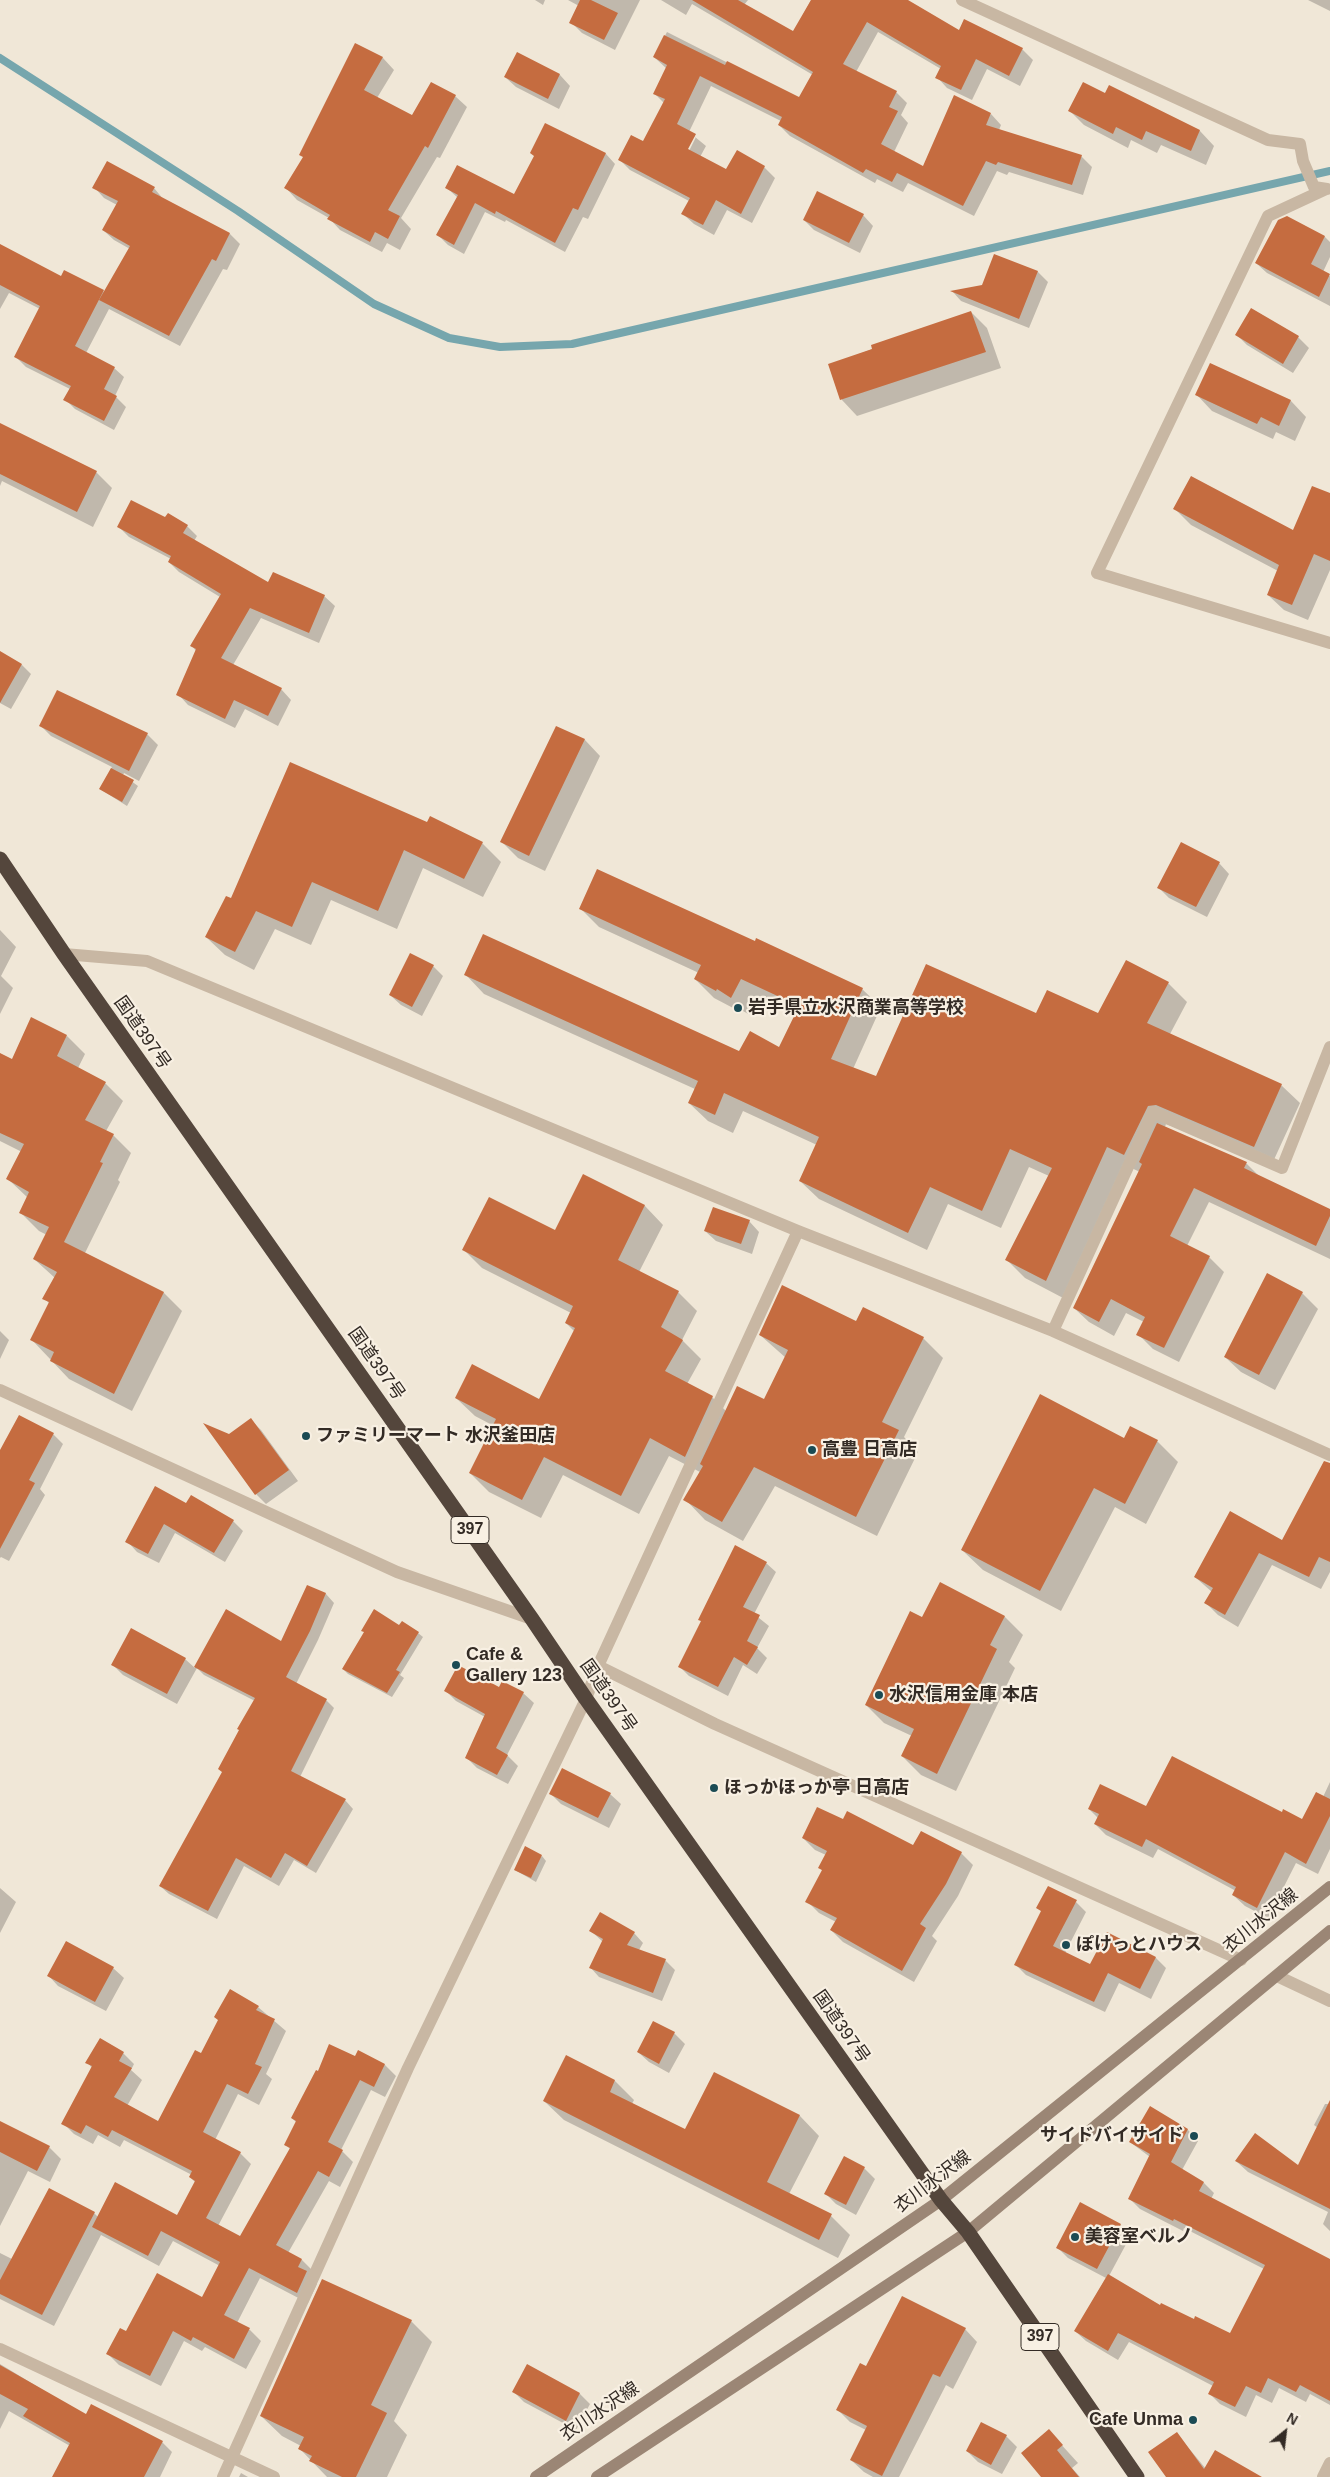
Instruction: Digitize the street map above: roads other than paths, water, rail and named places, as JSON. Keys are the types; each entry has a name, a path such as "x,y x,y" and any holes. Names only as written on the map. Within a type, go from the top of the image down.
{"highway":[{"name":"国道397号","path":"0,860 64,954 532,1619 586,1699 941,2200 968,2232 1137,2477"}],"main road":[{"name":"衣川水沢線","path":"536,2477 941,2200 1330,1887"},
{"path":"597,2477 968,2232 1330,1931"}],"street":[{"path":"962,0 1268,140 1300,144 1303,161 1323,188 1268,216 1097,573 1330,643"},
{"path":"64,954 147,961 798,1231 1053,1331 1330,1455"},
{"path":"1053,1331 1153,1112 1282,1168 1330,1047"},
{"path":"223,2477 408,2068 586,1699 598,1666 798,1231"},
{"path":"0,1390 396,1572 532,1619"},
{"path":"598,1666 724,1728 1241,1960"},
{"path":"1277,1976 1330,2001"},
{"path":"0,2350 274,2477"},
{"path":"1323,2477 1330,2463"}],"waterway":[{"path":"0,58 238,211 374,304 449,338 500,347 572,344 1330,171"}],"place":[{"name":"岩手県立水沢商業高等学校","path":"738,1008"},
{"name":"ファミリーマート 水沢釜田店","path":"306,1436"},
{"name":"高豊 日高店","path":"812,1450"},
{"name":"Cafe & Gallery 123","path":"456,1665"},
{"name":"水沢信用金庫 本店","path":"879,1695"},
{"name":"ほっかほっか亭 日高店","path":"714,1788"},
{"name":"ぽけっとハウス","path":"1066,1945"},
{"name":"サイドバイサイド","path":"1194,2136"},
{"name":"美容室ベルノ","path":"1075,2237"},
{"name":"Cafe Unma","path":"1193,2420"}]}
